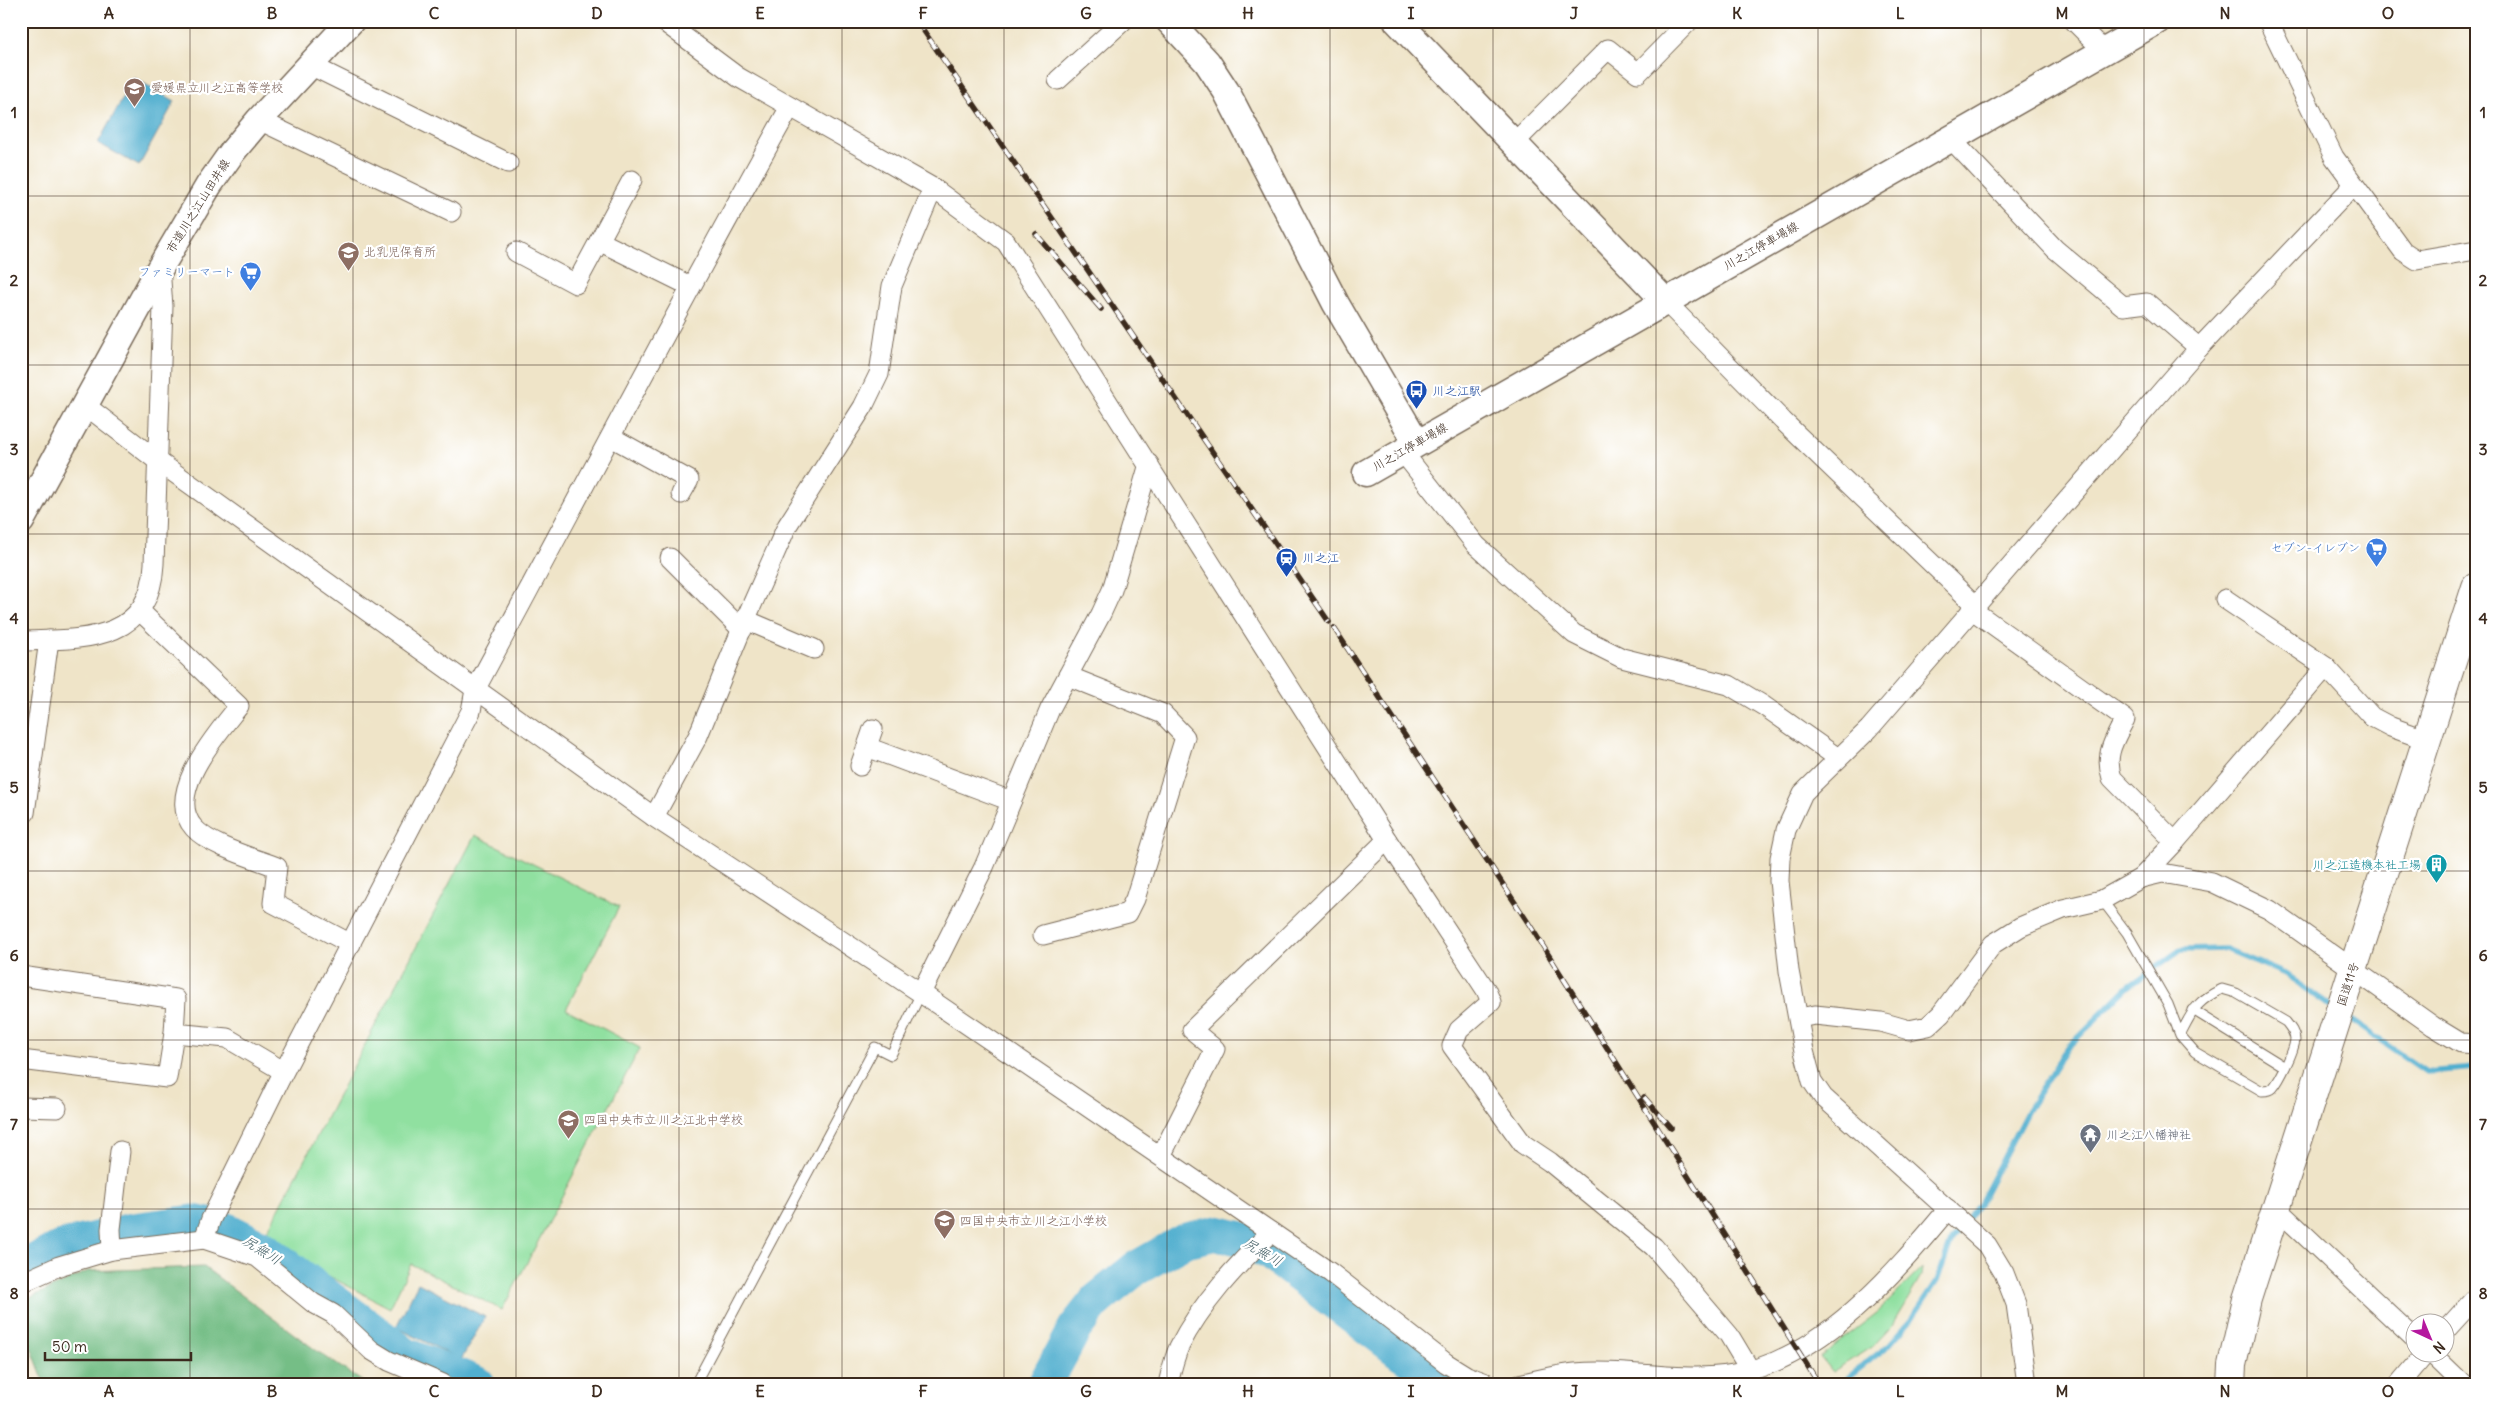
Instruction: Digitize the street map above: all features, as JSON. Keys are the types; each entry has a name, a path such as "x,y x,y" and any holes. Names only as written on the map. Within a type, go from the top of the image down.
{"highway":[{"name":"国道11号","path":"2231,1384 2232,1365 2246,1299 2476,587"}],"street":[{"name":"市道川之江山田井線","path":"21,521 160,268 209,185 232,151 351,21"},
{"path":"663,21 738,77 933,188 1006,242 1387,840 1486,990 1491,1002 1459,1030 1452,1046 1524,1144 1550,1162 1654,1248 1729,1334 1739,1376"},
{"path":"1058,80 1123,21"},
{"path":"1169,21 1207,62 1226,91 1410,447 1476,545 1574,634 1622,658 1729,685 1764,706 1838,758"},
{"path":"1397,21 1665,301 1783,421 1973,607 2125,719 2110,748 2108,765 2112,778 2175,842"},
{"path":"1514,143 1608,49 1638,72 1689,21"},
{"path":"2074,21 2104,52"},
{"name":"川之江停車場線","path":"1366,473 2157,21"},
{"path":"2268,21 2334,157 2403,251 2417,260 2476,250"},
{"path":"310,64 508,163"},
{"path":"206,1231 284,1071 471,711 476,690 690,286 790,107"},
{"path":"259,120 451,212"},
{"path":"1950,138 2014,208 2063,256 2123,306 2147,304 2199,348"},
{"path":"516,252 576,284 632,180"},
{"path":"2027,1384 2016,1304 2004,1273 1987,1245 1823,1097 1812,1081 1804,1051 1800,1018 1788,962 1779,882 1780,858 1786,830 1803,793 1869,729 1973,607 2074,495 2199,348 2354,185"},
{"path":"654,818 698,736 787,526 863,407 880,374 892,286 933,188"},
{"path":"599,241 690,286"},
{"path":"21,642 72,639 101,634 122,626 140,611 146,603 153,584 163,306 160,268"},
{"path":"85,405 158,461 654,818 921,993 1272,1232 1331,1273 1446,1362 1467,1376 1489,1384"},
{"path":"611,437 689,480 681,494"},
{"path":"921,993 984,867 1050,709 1112,590 1149,464"},
{"path":"670,558 744,625 814,648"},
{"path":"2225,599 2326,667 2372,717 2392,727 2427,740"},
{"path":"140,611 239,706 213,740 185,791 185,813 194,828 209,839 277,867 273,903 350,944"},
{"path":"25,813 49,640"},
{"path":"2141,878 2175,842 2326,667"},
{"path":"1043,936 1128,913 1135,899 1186,737 1163,714 1068,676"},
{"path":"860,766 873,729"},
{"path":"867,747 1010,801"},
{"path":"1161,1156 1215,1049 1192,1030 1387,840"},
{"path":"1800,1018 1815,1015 1872,1021 1909,1030 1928,1026 1941,1014 1993,944 2020,926 2054,912 2102,900 2141,878 2162,873 2212,882 2270,910 2440,1030 2461,1043 2476,1044"},
{"path":"21,976 176,999 174,1033 167,1078 21,1060"},
{"path":"174,1033 227,1038 284,1071"},
{"path":"21,1107 57,1108"},
{"path":"112,1249 111,1229 120,1151"},
{"path":"2276,1208 2404,1329"},
{"path":"1519,1384 1575,1373 1739,1376 1772,1364 1822,1334 1865,1301 1905,1260 1948,1210"},
{"path":"21,1283 59,1266 112,1249 206,1231 256,1257 313,1303 333,1314 371,1350 389,1362 443,1384"},
{"path":"1168,1384 1179,1347 1202,1309 1242,1260 1272,1232"},
{"path":"2454,1321 2476,1297"},
{"path":"2400,1384 2420,1362"},
{"path":"2440,1362 2464,1384"}],"lane":[{"path":"2102,900 2127,932 2168,1004 2180,1035 2196,1052 2262,1091 2268,1091 2272,1089 2285,1067 2295,1040 2292,1029 2286,1022 2236,993 2222,989 2204,997 2193,1010 2180,1035"},
{"path":"695,1384 874,1047 891,1055 921,993"},
{"path":"2193,1010 2285,1067"}],"green space":[{"path":"475,835 619,907 566,1009 640,1048 502,1310 411,1264 390,1308 262,1241"},
{"path":"204,1267 317,1351 366,1384 45,1384 21,1321 21,1302 88,1271"},
{"path":"1922,1268 1921,1277 1891,1327 1873,1346 1832,1372 1820,1357 1878,1312"}],"water":[{"path":"134,78 175,101 139,166 98,143"},
{"path":"418,1283 485,1317 461,1360 396,1327"}],"waterway":[{"path":"1840,1384 1889,1345 1911,1320 1937,1281 1952,1239 1980,1202 2028,1110 2068,1047 2128,987 2180,950 2226,949 2285,974 2334,1008"},
{"path":"2345,1016 2426,1072 2476,1068"},
{"name":"尻無川","path":"21,1268 63,1247 132,1230 193,1222 223,1228 263,1248 406,1355 478,1384"},
{"name":"尻無川","path":"1045,1384 1075,1328 1097,1300 1135,1269 1186,1240 1217,1233 1246,1240 1271,1254 1403,1354 1448,1384"}],"railway":[{"path":"917,21 1329,622"},
{"path":"1036,234 1101,309"},
{"path":"1334,628 1529,924 1819,1384"},
{"path":"1644,1097 1671,1128"}],"place":[{"name":"愛媛県立川之江高等学校","path":"135,107"},
{"name":"北乳児保育所","path":"348,271"},
{"name":"ファミリーマート","path":"251,291"},
{"name":"川之江駅","path":"1417,410"},
{"name":"セブン-イレブン","path":"2376,567"},
{"name":"川之江","path":"1287,577"},
{"name":"川之江造機本社工場","path":"2437,884"},
{"name":"四国中央市立 川之江北中学校","path":"568,1139"},
{"name":"川之江八幡神社","path":"2091,1154"},
{"name":"四国中央市立 川之江小学校","path":"944,1240"}]}
